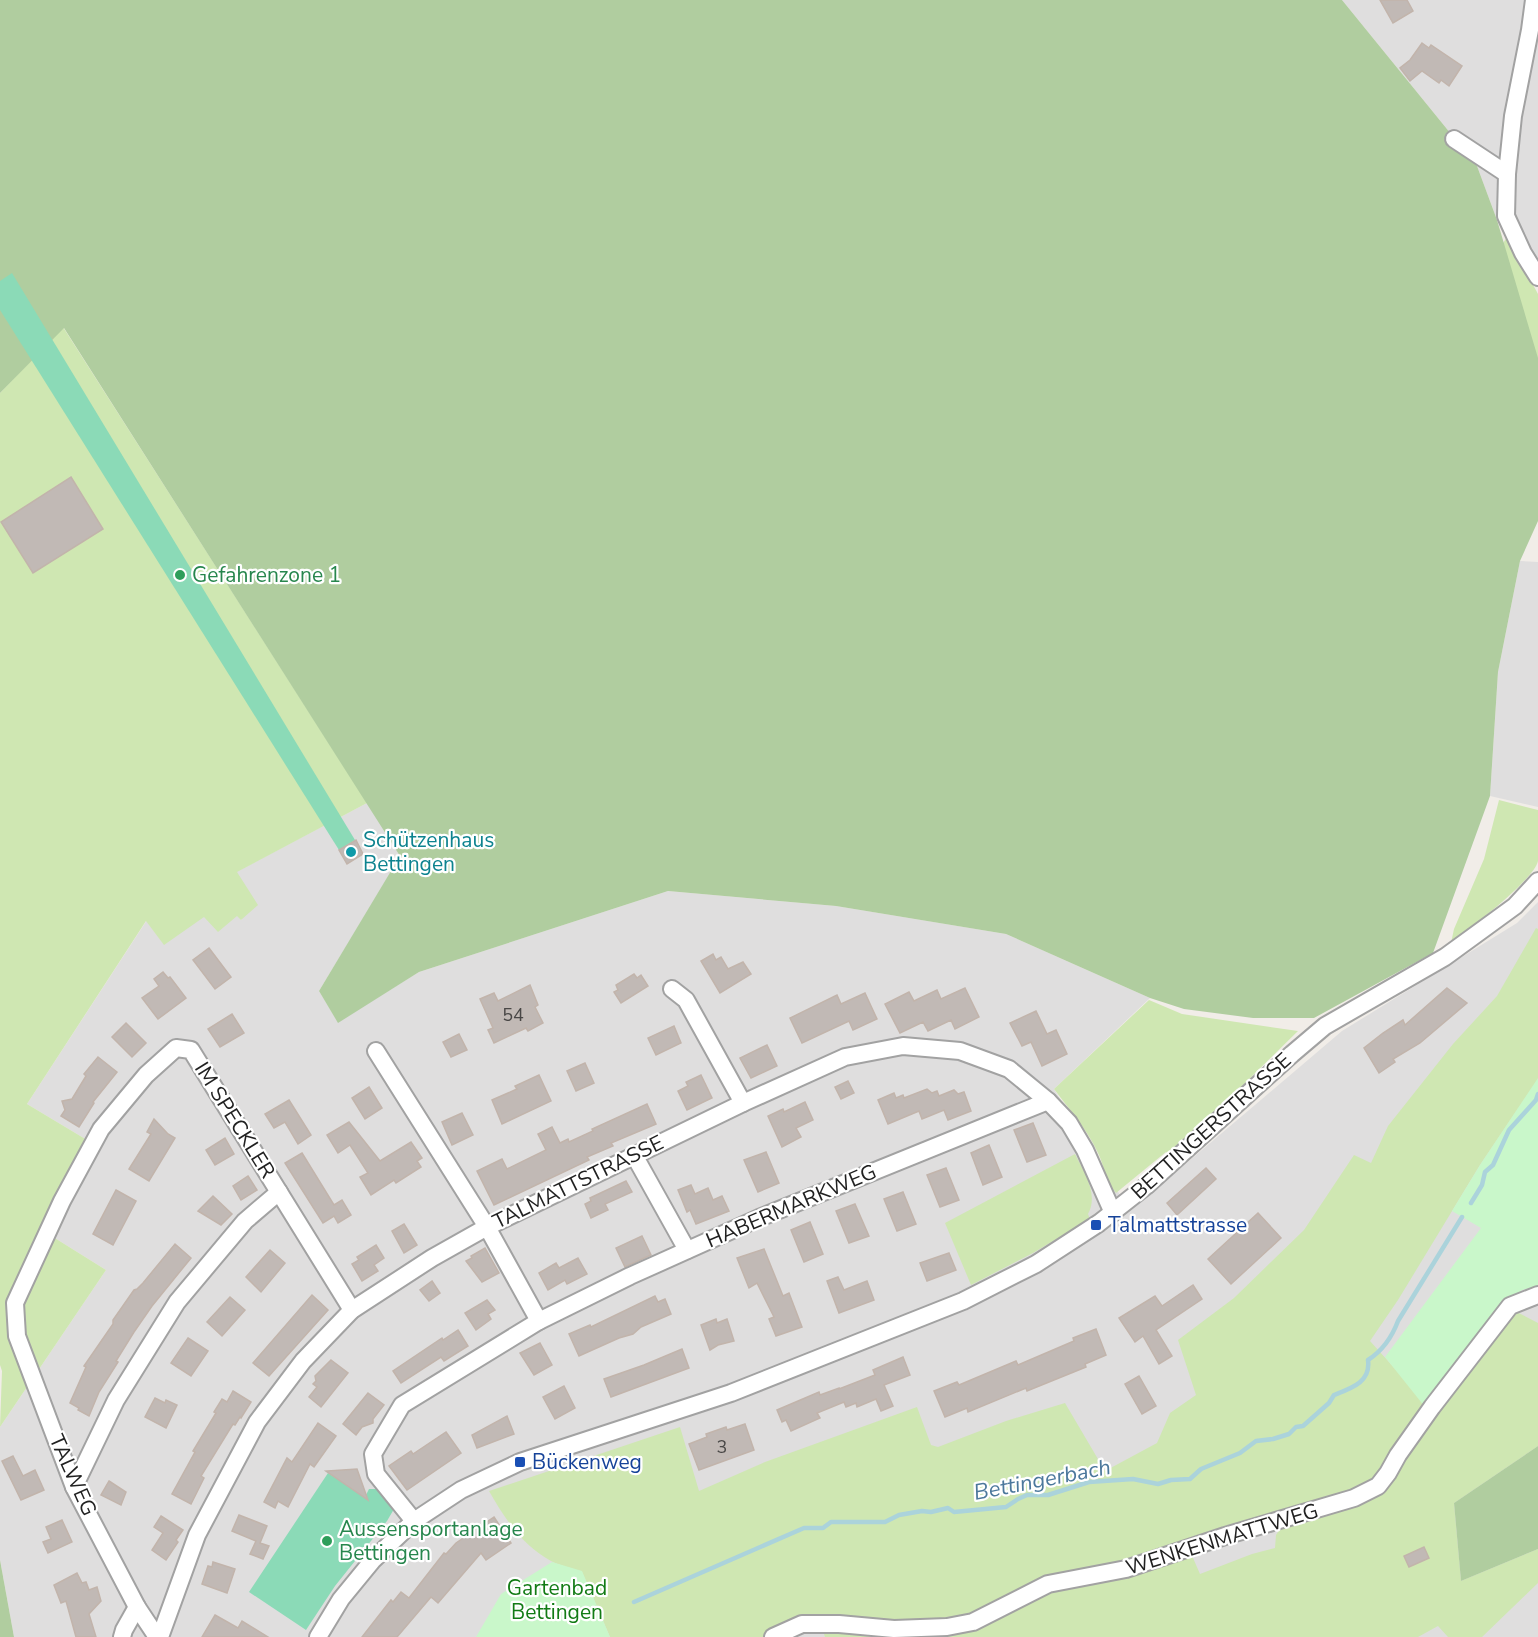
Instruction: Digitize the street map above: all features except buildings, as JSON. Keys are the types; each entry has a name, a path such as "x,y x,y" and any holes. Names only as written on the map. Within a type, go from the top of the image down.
{"street":[{"path":"1534,0 1513,116 1507,174 1506,216 1522,253 1538,277"},
{"path":"1454,139 1507,174"},
{"name":"BETTINGERSTRASSE","path":"318,1637 341,1599 373,1560 414,1521 461,1490 520,1462 731,1393 963,1301 1036,1264 1113,1213 1149,1184 1325,1026 1445,957 1515,906 1538,881"},
{"path":"679,995 743,1103"},
{"name":"TALMATTSTRASSE","path":"158,1637 198,1535 257,1422 303,1361 352,1310 432,1258 488,1227 743,1103 845,1058 903,1046 960,1052 1009,1069 1048,1101 1069,1123 1085,1150 1113,1213"},
{"name":"IM SPECKLER","path":"15,1303 62,1201 101,1130 146,1075 176,1048 191,1050 352,1310"},
{"path":"376,1051 488,1227 539,1321 402,1405 373,1454 375,1474 414,1521"},
{"name":"HABERMARKWEG","path":"539,1321 759,1218 1048,1101"},
{"path":"634,1155 687,1250"},
{"path":"74,1487 116,1400 177,1302 245,1221 279,1192"},
{"name":"WENKENMATTWEG","path":"773,1637 802,1624 819,1623 894,1629 947,1627 973,1622 1048,1584 1125,1569 1225,1536 1354,1498 1378,1486 1425,1416 1510,1305 1538,1295"},
{"name":"TALWEG","path":"15,1303 17,1336 74,1487 137,1606 158,1637"},
{"path":"122,1637 137,1606"}],"shaded area":[{"path":"1342,0 1538,0 1538,263 1497,220 1477,166"},
{"path":"1520,561 1538,562 1538,807 1490,796 1498,672"},
{"path":"367,803 401,856 319,991 338,1022 419,972 668,891 836,906 1006,934 1150,998 1054,1089 1130,1211 1342,1031 1517,923 1538,902 1538,1446 1454,1503 1461,1581 1538,1549 1538,1637 14,1637 0,1560 0,1427 106,1270 42,1230 87,1140 27,1104 147,920 237,915 242,920 236,872"}],"green space":[{"path":"0,0 1342,0 1477,166 1497,220 1538,358 1538,521 1520,561 1498,672 1490,796 1433,953 1314,1018 1253,1018 1184,1009 1150,998 1006,934 836,906 668,891 419,972 338,1023 319,991 400,856 64,328 0,393"},
{"path":"1507,237 1538,294 1538,415 1500,248"},
{"name":"Gefahrenzone 1","path":"12,273 355,840 339,850 0,310 0,281"},
{"path":"63,327 367,803 237,872 258,905 241,920 237,916 218,932 204,917 164,945 146,921 27,1104 87,1140 42,1230 106,1270 0,1427 2,1371 0,1365 0,393"},
{"path":"1499,800 1538,810 1538,861 1534,869 1513,892 1451,943 1454,929 1484,859"},
{"path":"1536,928 1538,929 1538,1079 1480,1165 1398,1300 1370,1341 1435,1413 1517,1312 1538,1323 1538,1446 1454,1503 1461,1581 1538,1549 1538,1583 1482,1637 1448,1637 1438,1626 1418,1637 825,1637 822,1628 767,1637 610,1637 582,1572 555,1563 531,1547 508,1521 489,1491 680,1427 699,1491 765,1462 917,1407 931,1445 938,1447 1006,1421 1065,1403 1105,1471 1157,1443 1170,1413 1196,1395 1178,1340 1234,1298 1304,1230 1354,1155 1371,1163 1388,1126 1453,1044 1497,996","holes":["1281,1527 1276,1535 1275,1548 1252,1554 1200,1574 1190,1551"]},
{"path":"1149,1000 1182,1014 1298,1031 1171,1156 1166,1152 1116,1193 1109,1183 1093,1143 1054,1089"},
{"path":"1538,1078 1538,1286 1522,1290 1500,1307 1425,1407 1385,1357 1481,1228 1452,1211"},
{"path":"1075,1154 1091,1191 1092,1199 1088,1214 1090,1219 1033,1253 971,1285 945,1223"},
{"path":"1538,1446 1538,1549 1461,1581 1454,1503"},
{"name":"Aussensportanlage Bettingen","path":"328,1473 365,1497 369,1489 378,1489 394,1509 335,1586 306,1630 249,1592"},
{"path":"0,1560 14,1637 0,1637"},
{"name":"Gartenbad Bettingen","path":"552,1562 582,1571 610,1637 476,1637 501,1594"}],"waterway":[{"name":"Bettingerbach","path":"1471,1203 1482,1185 1485,1172 1493,1165 1509,1130 1536,1100 1538,1094"},
{"name":"Bettingerbach","path":"634,1602 804,1528 823,1528 831,1522 885,1522 899,1515 948,1508 954,1512 1006,1507 1027,1495 1048,1495 1089,1482 1133,1479 1158,1484 1171,1480 1190,1479 1201,1469 1240,1453 1256,1441 1289,1434 1296,1427 1303,1426 1329,1403 1334,1395 1353,1387 1363,1379 1368,1368 1368,1360 1390,1338 1398,1321 1462,1217"}],"place":[{"name":"Gefahrenzone 1","path":"180,575"},
{"name":"Schützenhaus Bettingen","path":"351,852"},
{"name":"Talmattstrasse","path":"1096,1225"},
{"name":"Bückenweg","path":"520,1462"},
{"name":"Aussensportanlage Bettingen","path":"327,1541"}]}
